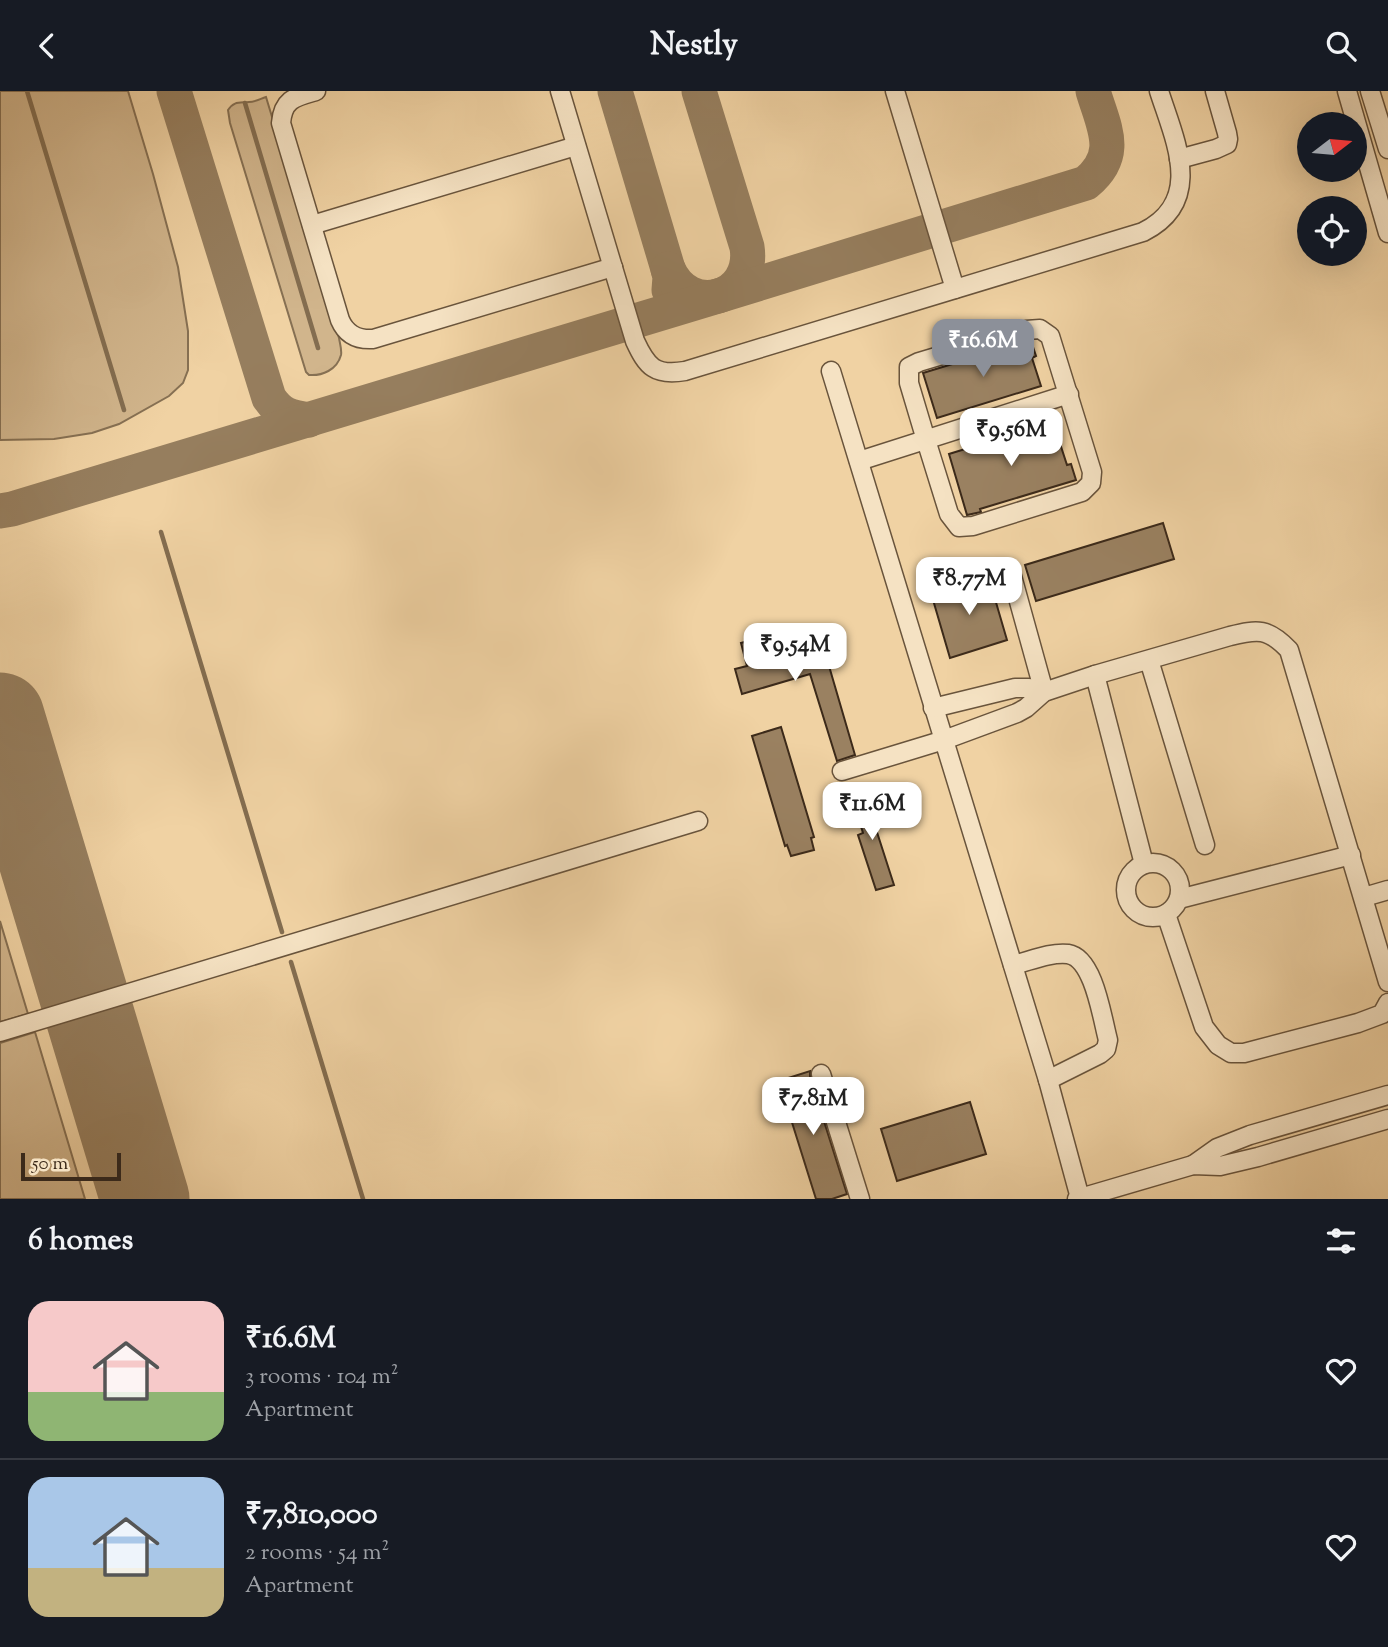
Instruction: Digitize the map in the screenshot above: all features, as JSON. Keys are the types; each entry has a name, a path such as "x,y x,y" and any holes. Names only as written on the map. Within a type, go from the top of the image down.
{"street":[{"path":"316,91 290,101 283,112 281,123 343,327 351,335 365,340 373,339 613,267"},
{"path":"560,91 635,341 643,358 652,368 673,373 1143,232 1155,226 1167,216 1174,205 1181,178 1179,159 1159,91"},
{"path":"895,91 955,289"},
{"path":"1179,159 1216,149 1227,143 1227,133 1215,91"},
{"path":"1346,91 1388,233"},
{"path":"1370,91 1388,149"},
{"path":"312,225 576,146"},
{"path":"1040,328 1049,336 1069,394 1092,472 1091,483 1082,492 973,526 959,527 949,514 909,383 909,367 1040,328"},
{"path":"831,370 1048,1080 1078,1198 1193,1165 1220,1166 1233,1163 1388,1119"},
{"path":"859,461 1069,394"},
{"path":"1010,569 1044,692"},
{"path":"842,771 944,740 1017,713 1044,692 1094,675 1250,631 1264,631 1278,639 1289,650 1388,982"},
{"path":"1149,660 1205,845"},
{"path":"1094,675 1144,864"},
{"path":"933,708 1015,688 1044,692"},
{"path":"0,1032 698,821"},
{"path":"1179,899 1351,856"},
{"path":"1144,864 1164,864 1178,879 1179,899 1166,914 1146,917 1137,913 1126,897 1128,877 1134,869 1144,864"},
{"path":"1364,897 1388,890"},
{"path":"1166,914 1204,1027 1218,1045 1231,1053 1244,1053 1358,1023 1382,1014 1388,1003"},
{"path":"1013,965 1057,954 1070,954 1081,959 1091,974 1108,1040 1106,1049 1048,1080"},
{"path":"821,1075 860,1199"},
{"path":"1193,1165 1217,1148 1250,1135 1388,1095"}],"shaded area":[{"path":"0,91 128,91 153,174 178,267 188,331 188,370 183,383 169,396 119,424 92,433 54,439 0,440"},
{"path":"266,97 339,338 339,360 328,371 319,374 309,375 306,372 230,123 228,110 232,105"},
{"path":"0,921 28,1014 0,1022"},
{"path":"35,1032 85,1199 0,1199 0,1043"}],"building":[{"path":"1031,341 1036,356 1032,358 1041,386 937,418 923,373"},
{"path":"1053,422 1067,465 1071,464 1076,480 967,515 949,454"},
{"path":"1163,523 1174,559 1036,601 1025,565"},
{"path":"988,575 1007,640 950,658 931,593 953,586 954,589 978,583 976,578"},
{"path":"780,632 784,645 791,643 798,666 823,659 826,667 829,666 855,755 837,761 810,674 742,694 735,669 747,666 741,643"},
{"path":"781,727 814,837 811,838 814,850 791,856 787,845 785,846 752,736"},
{"path":"865,790 894,885 876,890 858,835 863,833 851,794"},
{"path":"810,1071 847,1194 832,1199 816,1199 779,1081"},
{"path":"970,1102 986,1154 897,1181 881,1129"}],"waterway":[{"path":"27,91 124,410"},
{"path":"245,103 318,348"},
{"path":"161,532 282,932"},
{"path":"291,962 363,1199"}],"taxiway":[{"path":"174,91 269,398 286,414 309,420"},
{"path":"615,91 668,269 669,290"},
{"path":"668,269 678,284 690,294 704,297 718,296 731,290 741,279 747,265 747,247 699,91"},
{"path":"0,511 1086,183 1103,162 1107,140 1093,91"}],"runway":[{"path":"0,717 145,1199"}]}
